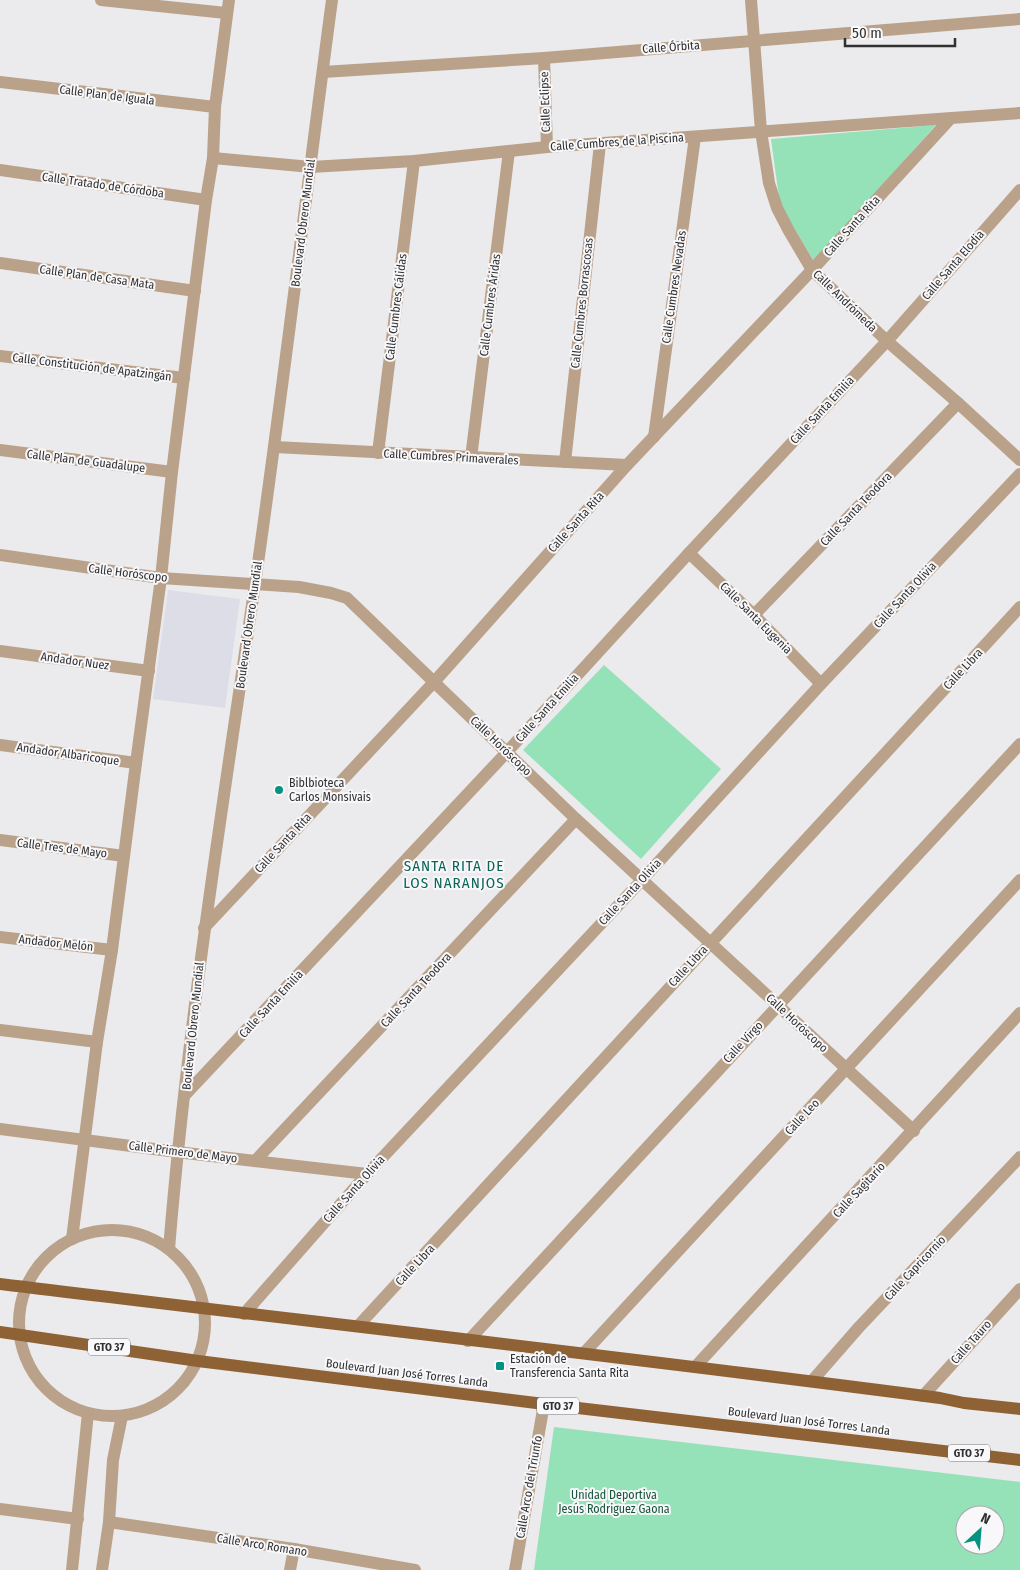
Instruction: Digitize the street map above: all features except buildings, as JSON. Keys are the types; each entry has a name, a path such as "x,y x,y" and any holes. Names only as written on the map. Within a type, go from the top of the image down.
{"main road":[{"path":"0,1284 358,1326 468,1341 696,1366 1020,1409"},
{"name":"Boulevard Juan José Torres Landa","path":"0,1332 198,1361 1020,1460"}],"street":[{"path":"72,1239 97,1042 112,950 162,578 172,472 206,200 214,158 215,107 228,6 101,0"},
{"name":"Boulevard Obrero Mundial","path":"169,1249 177,1152 204,928 275,446 332,0"},
{"name":"Calle Andrómeda","path":"751,0 761,131 769,183 777,208 812,270 887,341 1020,460"},
{"name":"Calle Órbita","path":"322,72 755,42 1020,19"},
{"name":"Calle Eclipse","path":"544,58 547,147"},
{"name":"Calle Plan de Iguala","path":"0,82 215,107"},
{"name":"Calle Cumbres de la Piscina","path":"214,158 310,167 414,161 547,147 1020,113"},
{"name":"Calle Santa Rita","path":"204,928 435,681 627,465 812,270 951,118"},
{"name":"Calle Cumbres Nevadas","path":"654,437 695,137"},
{"name":"Calle Cumbres Borrascosas","path":"565,462 600,144"},
{"name":"Calle Cumbres Áridas","path":"471,458 509,152"},
{"name":"Calle Cumbres Cálidas","path":"378,453 414,161"},
{"name":"Calle Tratado de Córdoba","path":"0,170 206,200"},
{"name":"Calle Santa Elodia","path":"887,341 1020,190"},
{"name":"Calle Plan de Casa Mata","path":"0,264 195,291"},
{"name":"Calle Santa Emilia","path":"185,1095 507,752 887,341"},
{"name":"Calle Constitución de Apatzingán","path":"0,356 184,378"},
{"name":"Calle Santa Teodora","path":"754,615 958,403"},
{"name":"Calle Cumbres Primaverales","path":"275,446 627,465"},
{"name":"Calle Plan de Guadalupe","path":"0,450 172,472"},
{"name":"Calle Santa Olivia","path":"244,1314 367,1174 642,880 821,684 1020,474"},
{"name":"Calle Santa Eugenia","path":"689,553 754,615 821,684"},
{"name":"Calle Horóscopo","path":"0,556 162,578 299,587 331,592 347,598 576,819 914,1131"},
{"name":"Calle Libra","path":"358,1326 1020,607"},
{"name":"Andador Nuez","path":"0,651 149,671"},
{"name":"Andador Albaricoque","path":"0,744 136,763"},
{"name":"Calle Virgo","path":"468,1341 1020,744"},
{"name":"Calle Santa Teodora","path":"255,1161 576,819"},
{"name":"Calle Tres de Mayo","path":"0,840 124,856"},
{"name":"Calle Leo","path":"584,1353 1020,880"},
{"name":"Andador Melón","path":"0,937 112,950"},
{"name":"Calle Sagitario","path":"696,1366 914,1131 1020,1013"},
{"path":"0,1030 97,1042"},
{"name":"Calle Primero de Mayo","path":"0,1129 367,1174"},
{"name":"Calle Capricornio","path":"812,1381 860,1326 1020,1157"},
{"path":"122,1231 146,1237 169,1249 182,1261 192,1276 200,1292 204,1309 206,1329 203,1345 198,1361 185,1382 168,1398 146,1410 122,1416 88,1413 68,1405 35,1375 25,1356 20,1334 20,1310 26,1287 34,1272 57,1248 72,1239 96,1232 122,1231"},
{"name":"Calle Tauro","path":"923,1396 1020,1288"},
{"name":"Calle Arco del Triunfo","path":"515,1570 544,1404"},
{"path":"72,1570 88,1413"},
{"path":"102,1570 109,1522 113,1460 122,1416"},
{"path":"0,1509 78,1519"},
{"name":"Calle Arco Romano","path":"109,1522 294,1549 415,1570"},
{"path":"290,1570 294,1549"}],"shaded area":[{"path":"168,590 240,599 225,708 153,699"}],"green space":[{"path":"936,125 814,261 780,205 771,139"},
{"path":"604,665 721,769 641,859 523,750"},
{"name":"Unidad Deportiva Jesús Rodriguez Gaona","path":"554,1427 1020,1482 1020,1570 534,1570"}],"place":[{"name":"Biblbioteca Carlos Monsivais","path":"279,790"},
{"name":"Estación de Transferencia Santa Rita","path":"500,1366"}],"district":[{"name":"SANTA RITA DE LOS NARANJOS","path":"454,874"}]}
